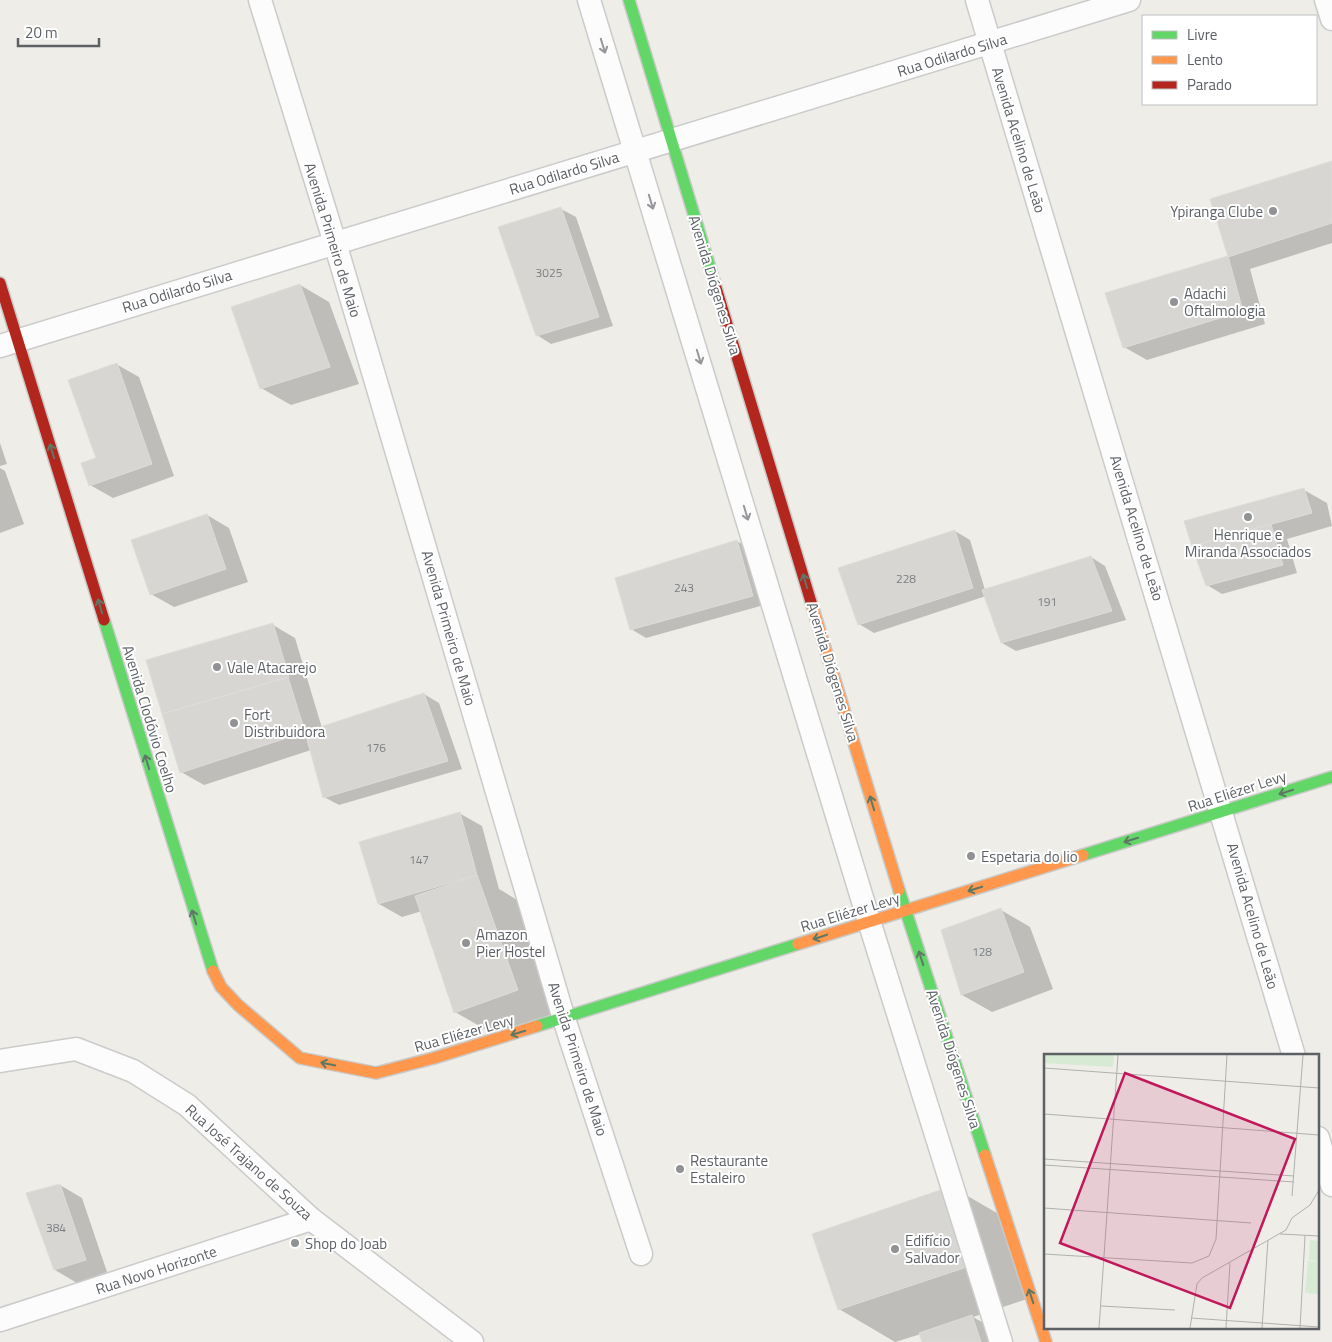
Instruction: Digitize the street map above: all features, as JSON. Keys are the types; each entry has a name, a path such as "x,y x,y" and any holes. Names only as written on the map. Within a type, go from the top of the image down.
{"street":[{"name":"Avenida Primeiro de Maio","path":"260,0 335,243 564,1019 641,1254"},
{"path":"589,0 869,921 1001,1342"},
{"name":"Avenida Diógenes Silva","path":"629,0 905,910 1046,1342"},
{"name":"Avenida Acelino de Leão","path":"977,0 1293,1054"},
{"name":"Rua Odilardo Silva","path":"9,343 1129,0"},
{"path":"1326,0 1332,20"},
{"name":"Avenida Clodóvio Coelho","path":"0,283 9,343 209,964 221,987 238,1005 300,1058 376,1073"},
{"name":"Rua Eliézer Levy","path":"376,1073 434,1058 564,1019 869,921 1332,777"},
{"name":"Rua José Trajano de Souza","path":"0,1061 76,1049 133,1071 187,1105 311,1219 472,1342"},
{"path":"1320,1145 1332,1185"},
{"name":"Rua Novo Horizonte","path":"0,1320 311,1219"}],"building":[{"name":"Ypiranga Clube","path":"1332,161 1332,223 1228,257 1210,199"},
{"path":"561,207 599,317 536,336 498,227"},
{"name":"Adachi Oftalmologia","path":"1228,256 1243,311 1123,348 1105,293"},
{"path":"300,284 330,367 260,389 231,307"},
{"path":"117,363 152,464 89,486 81,463 96,458 68,380"},
{"name":"Henrique e Miranda Associados","path":"1304,488 1312,513 1192,546 1184,521"},
{"path":"207,514 226,569 150,595 131,540"},
{"path":"1271,524 1283,565 1206,586 1192,546"},
{"path":"955,530 973,588 858,625 838,568"},
{"path":"737,540 753,596 630,630 615,578"},
{"path":"1091,556 1112,611 1001,643 982,590"},
{"name":"Vale Atacarejo","path":"273,623 289,677 162,714 146,660"},
{"name":"Fort Distribuidora","path":"288,677 305,732 180,773 162,714"},
{"path":"424,693 448,761 323,798 305,732"},
{"path":"460,812 477,875 378,904 359,842"},
{"name":"Amazon Pier Hostel","path":"477,875 518,990 454,1013 415,896"},
{"path":"1001,908 1024,972 961,995 941,930"},
{"path":"60,1184 86,1260 54,1270 26,1193"},
{"name":"Edifício Salvador","path":"952,1186 976,1264 838,1310 812,1234"},
{"path":"972,1315 981,1342 922,1342 919,1333"}],"traffic: fast":[{"path":"629,0 714,281"},
{"path":"104,620 213,971"},
{"path":"1083,855 1332,777"},
{"path":"899,890 985,1155"},
{"path":"537,1026 798,944"}],"traffic: slow":[{"path":"811,602 899,890"},
{"path":"798,944 1083,855"},
{"path":"213,971 221,987 238,1005 300,1058 376,1073 434,1058 537,1026"},
{"path":"985,1155 1046,1342"}],"traffic: jam":[{"path":"714,281 811,602"},
{"path":"0,283 104,620"}],"place":[{"name":"Ypiranga Clube","path":"1273,211"},
{"name":"Adachi Oftalmologia","path":"1174,302"},
{"name":"Henrique e Miranda Associados","path":"1248,517"},
{"name":"Vale Atacarejo","path":"217,667"},
{"name":"Fort Distribuidora","path":"234,723"},
{"name":"Espetaria do lio","path":"971,856"},
{"name":"Amazon Pier Hostel","path":"466,943"},
{"name":"Restaurante Estaleiro","path":"680,1169"},
{"name":"Shop do Joab","path":"295,1243"},
{"name":"Edifício Salvador","path":"895,1249"}]}
